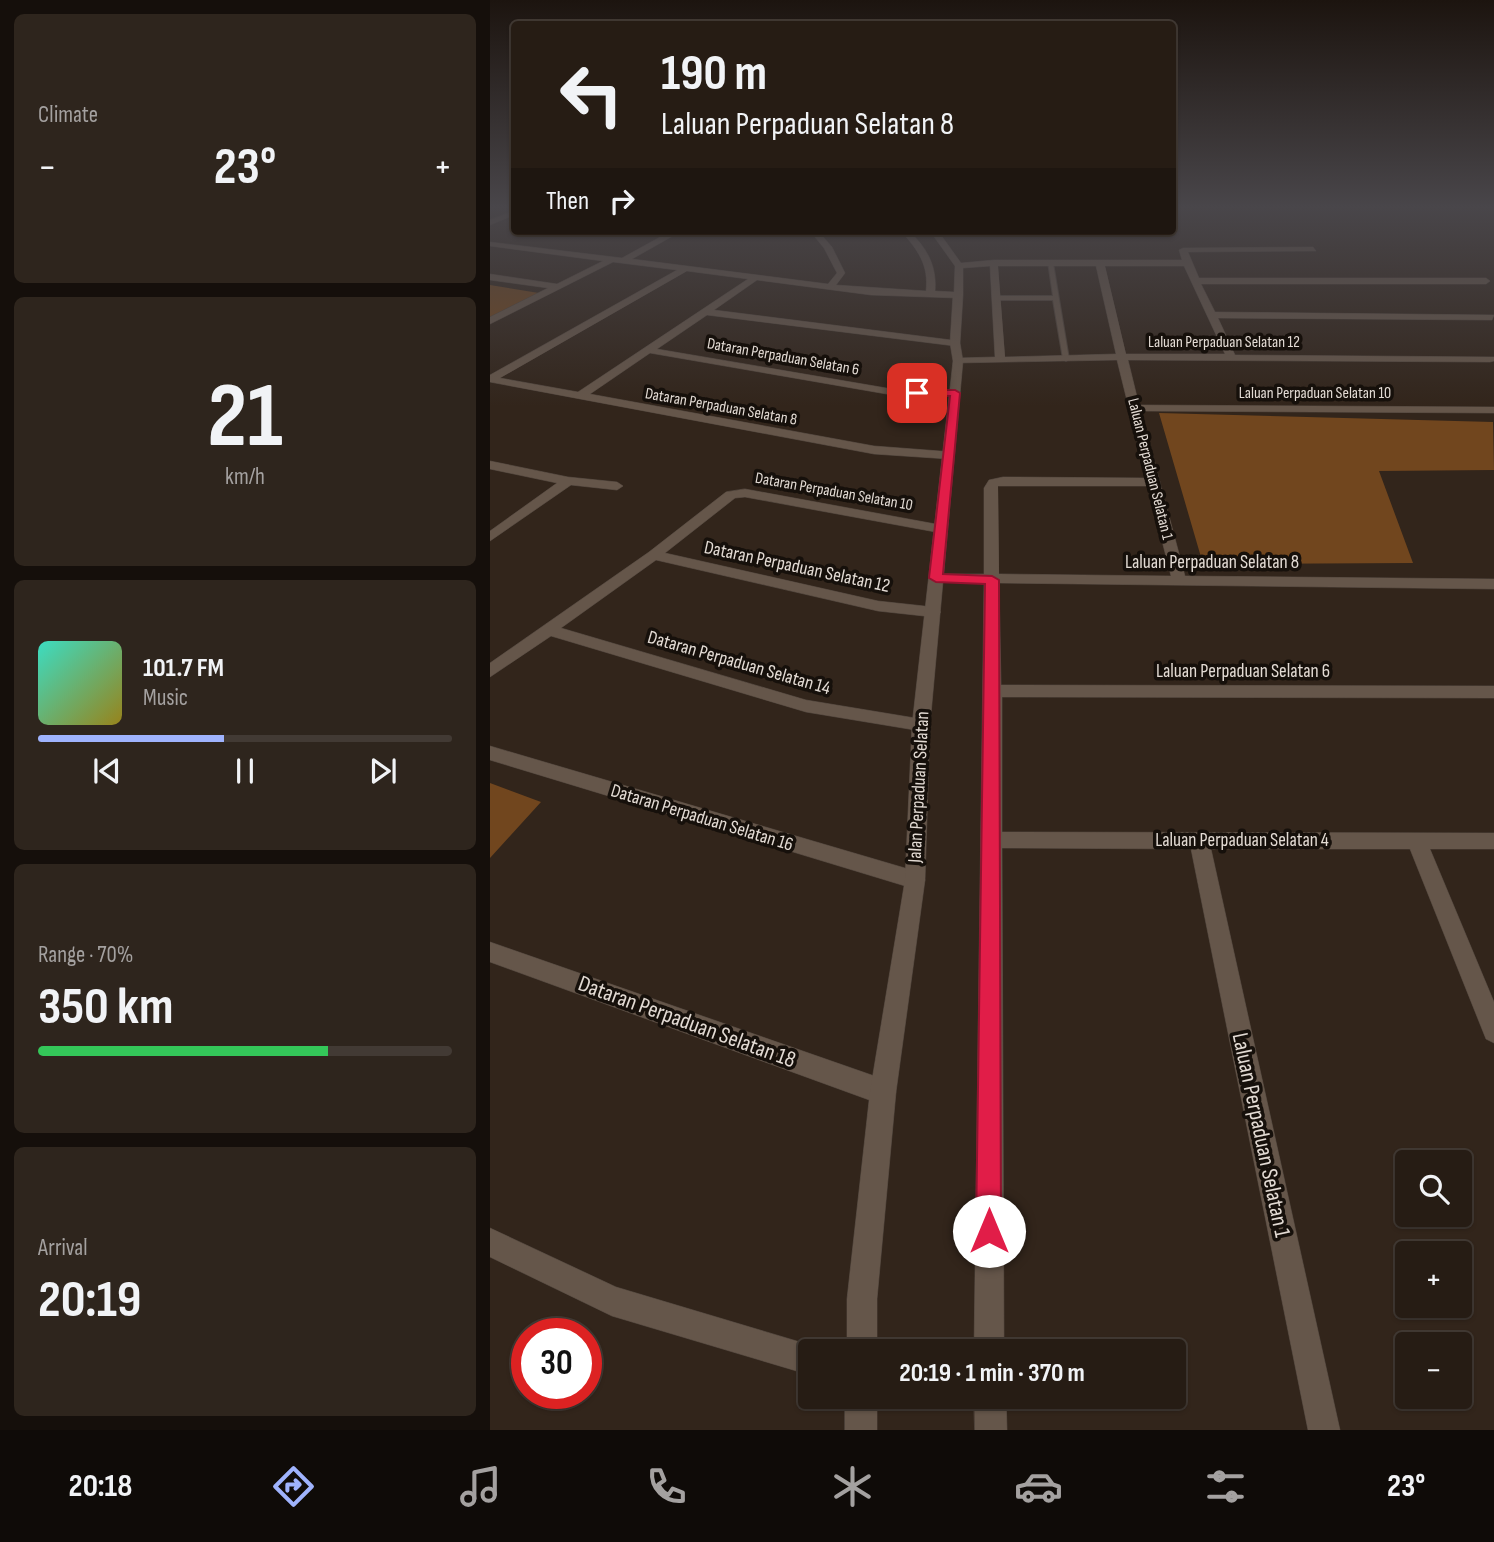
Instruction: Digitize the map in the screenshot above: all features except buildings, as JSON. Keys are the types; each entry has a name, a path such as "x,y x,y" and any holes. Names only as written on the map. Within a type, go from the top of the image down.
{"street":[{"path":"490,321 587,273"},
{"path":"490,379 678,273"},
{"path":"711,273 884,293 958,295"},
{"path":"831,286 841,273"},
{"path":"930,294 931,273"},
{"name":"Jalan Perpaduan Selatan","path":"862,1339 862,1299 883,1092 915,880 921,725 955,393 959,273"},
{"path":"995,273 1000,360"},
{"name":"Laluan Perpaduan Selatan 1","path":"1102,273 1121,357 1179,580"},
{"path":"1191,273 1232,358"},
{"path":"490,277 559,287"},
{"path":"578,397 754,279"},
{"path":"1195,281 1486,281"},
{"name":"Laluan Perpaduan Selatan 12","path":"707,312 1000,360 1121,357 1490,359"},
{"path":"1212,315 1492,317"},
{"name":"Dataran Perpaduan Selatan 6","path":"648,350 898,393 955,393"},
{"name":"Dataran Perpaduan Selatan 8","path":"490,379 874,450 949,455"},
{"name":"Laluan Perpaduan Selatan 10","path":"1136,408 1494,410"},
{"path":"490,466 568,481 617,486"},
{"path":"490,537 568,481"},
{"path":"989,1339 993,691 990,488 994,483 1154,482"},
{"name":"Dataran Perpaduan Selatan 10","path":"654,555 723,500 731,495 745,493 941,529"},
{"path":"490,671 654,555"},
{"name":"Dataran Perpaduan Selatan 12","path":"654,555 878,606 933,612"},
{"name":"Laluan Perpaduan Selatan 8","path":"936,578 1491,584"},
{"name":"Dataran Perpaduan Selatan 14","path":"549,630 806,706 921,725"},
{"name":"Laluan Perpaduan Selatan 6","path":"993,691 1494,692"},
{"name":"Dataran Perpaduan Selatan 16","path":"490,753 737,830 915,880"},
{"name":"Laluan Perpaduan Selatan 4","path":"990,839 1494,841"},
{"name":"Laluan Perpaduan Selatan 1","path":"1199,840 1324,1430"},
{"path":"1416,840 1494,1031"},
{"name":"Dataran Perpaduan Selatan 18","path":"490,952 883,1092"},
{"path":"490,1242 612,1301 798,1356"},
{"path":"861,1430 862,1409"},
{"path":"990,1409 991,1430"}],"lane":[{"path":"1052,273 1066,359"},
{"path":"998,298 1056,298"}],"shaded area":[{"path":"490,285 545,294 490,320"},
{"path":"1159,413 1493,422 1494,470 1379,471 1413,563 1203,564"},
{"path":"490,783 541,802 490,858"}],"route":[{"path":"917,393 955,393 936,578 992,580 989,1231"}]}
